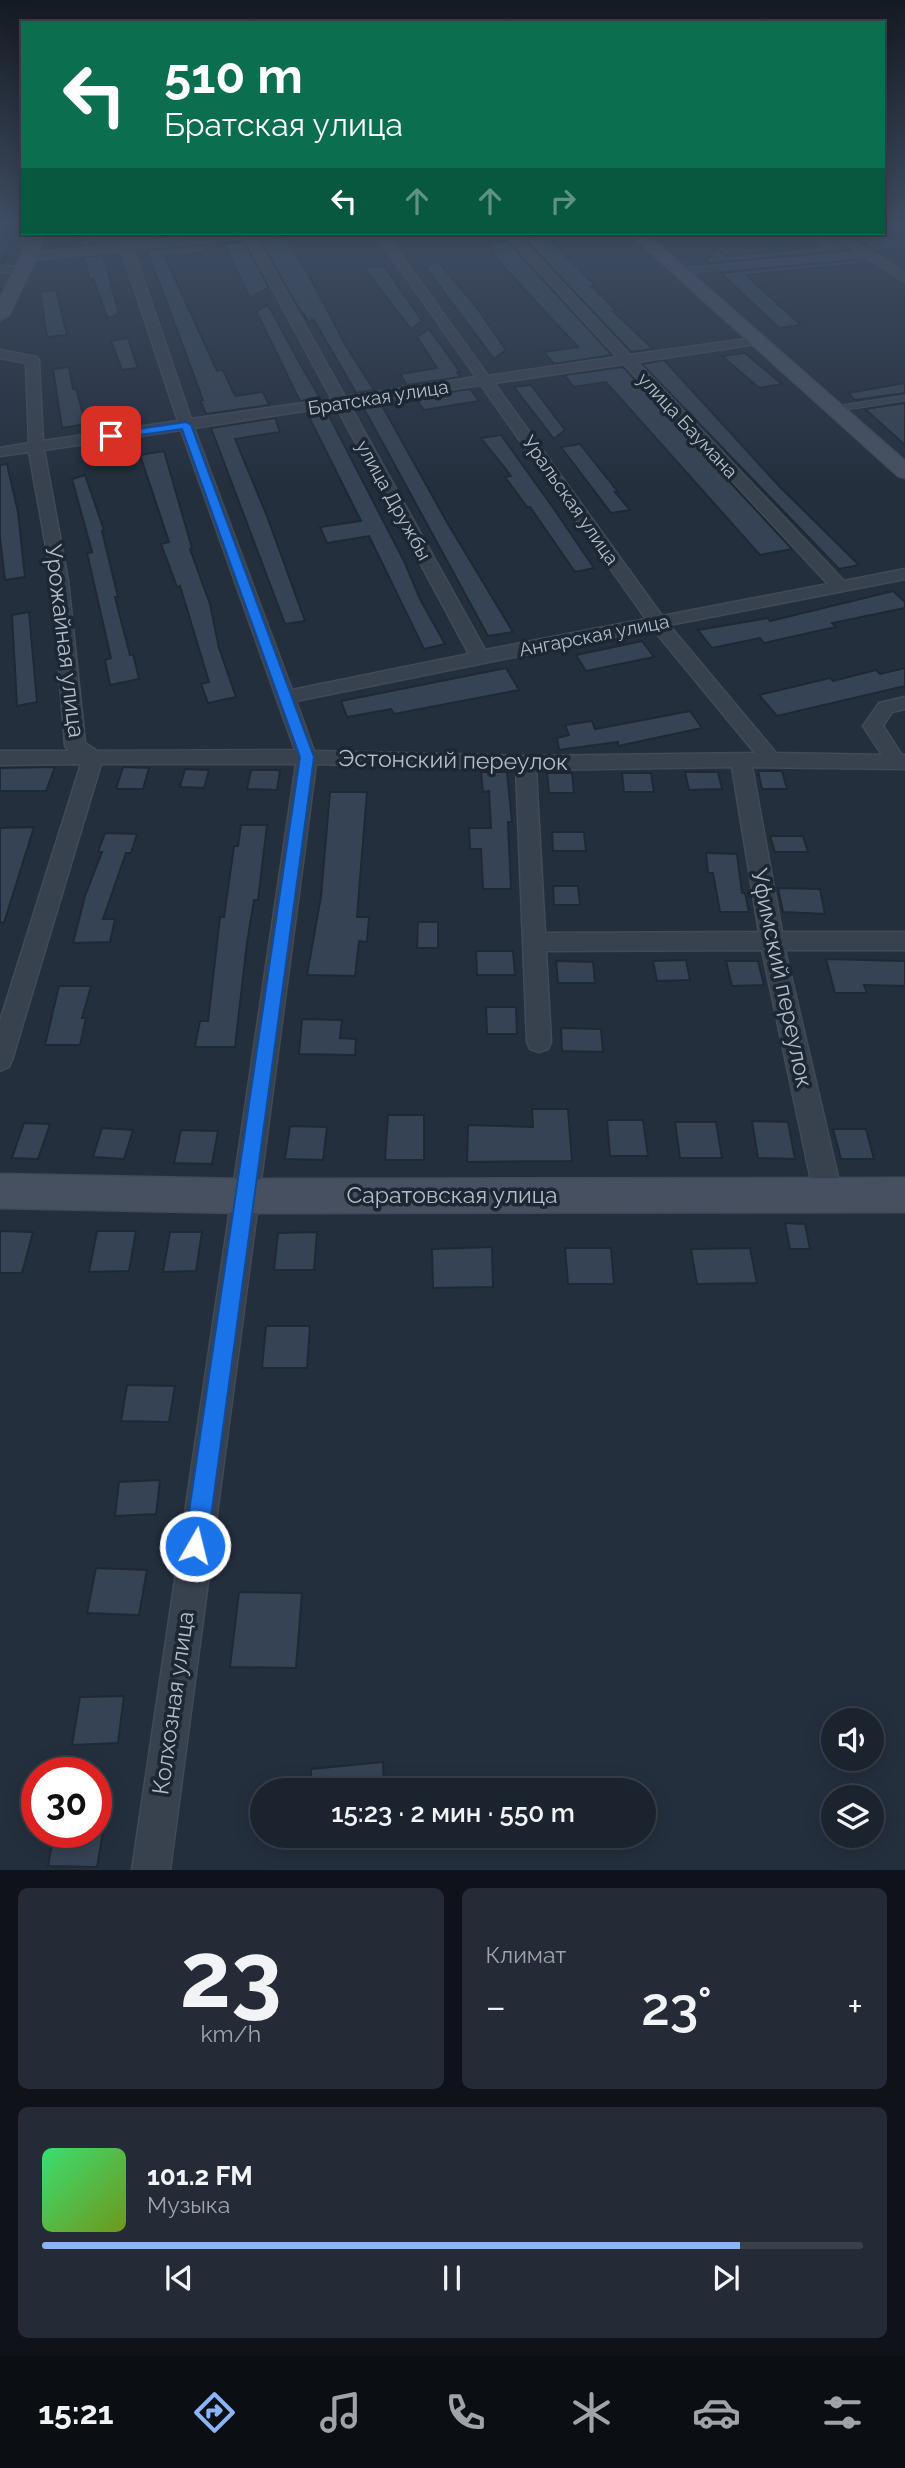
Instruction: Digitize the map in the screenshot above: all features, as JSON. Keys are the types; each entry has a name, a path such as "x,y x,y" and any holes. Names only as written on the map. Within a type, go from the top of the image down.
{"street":[{"name":"Колхозная улица","path":"147,311 307,757 150,1870"},
{"name":"улица Дружбы","path":"291,311 480,656"},
{"name":"Уральская улица","path":"437,311 658,623 771,760"},
{"name":"улица Баумана","path":"582,311 839,586"},
{"path":"724,311 905,472"},
{"name":"Братская улица","path":"0,452 756,340"},
{"name":"Урожайная улица","path":"0,354 32,360 36,447 60,580 75,746 93,758 0,1060"},
{"name":"Ангарская улица","path":"284,698 480,656 905,575"},
{"path":"900,762 873,726 886,707 905,703"},
{"name":"Эстонский переулок","path":"0,758 307,757 526,763 771,760 900,762"},
{"name":"Уфимский переулок","path":"741,762 772,943 828,1194"},
{"path":"526,763 538,1042"},
{"path":"534,942 905,941"},
{"name":"Саратовская улица","path":"0,1191 243,1196 905,1195"}],"lane":[{"path":"834,409 905,398"}],"building":[{"path":"43,311 61,311 67,335 47,337"},
{"path":"105,311 118,311 119,314 108,318"},
{"path":"170,311 190,311 217,371 223,370 235,396 263,392 269,405 206,414 200,400 203,400"},
{"path":"256,311 271,311 320,398 300,401"},
{"path":"301,311 328,311 374,390 356,393 314,320 308,321"},
{"path":"397,311 415,311 422,321 411,329"},
{"path":"458,311 479,311 506,350 494,359"},
{"path":"545,311 572,311 612,355 554,364 544,352 578,347"},
{"path":"593,311 613,311 653,349 631,352"},
{"path":"761,311 786,311 801,325 779,328"},
{"path":"429,329 460,372 457,372 460,377 407,385 400,374 437,368 417,337"},
{"path":"128,338 138,368 122,370 111,341"},
{"path":"745,353 782,384 759,388 722,356"},
{"path":"664,360 779,486 859,565 839,569 642,364"},
{"path":"69,367 73,389 76,389 86,424 62,428 53,369"},
{"path":"623,367 792,549 760,555 606,382 574,387 564,375"},
{"path":"905,383 905,393 855,400 848,393"},
{"path":"531,385 565,430 554,439 514,387"},
{"path":"470,389 479,401 424,410 415,397"},
{"path":"380,402 448,524 513,632 488,636 362,405"},
{"path":"905,403 905,445 865,409"},
{"path":"326,410 445,644 424,649 369,536 327,543 320,527 361,521 307,413"},
{"path":"275,418 280,432 235,439 267,516 305,621 285,624 211,428"},
{"path":"501,435 594,568 575,572 530,507 527,507 505,477 511,476 481,438"},
{"path":"580,444 630,510 611,513 561,447"},
{"path":"164,451 192,548 190,549 210,604 219,648 236,697 208,703 201,684 209,682 180,586 177,587 161,544 169,542 140,455"},
{"path":"7,464 18,512 25,577 5,580 0,538 0,465"},
{"path":"85,475 104,530 102,531 118,597 115,597 139,679 110,685 105,660 111,658 87,553 92,552 72,479"},
{"path":"893,591 905,602 905,608 832,623 836,627 764,643 760,638 712,648 698,630 768,618 770,621"},
{"path":"29,612 37,702 17,706 12,615"},
{"path":"642,641 654,657 586,671 576,655"},
{"path":"506,668 519,690 394,714 391,709 347,717 341,701"},
{"path":"905,668 905,686 777,716 759,695 830,678 833,681 876,670 880,674"},
{"path":"690,711 702,728 618,746 618,742 559,750 557,738 569,735 565,725 592,721 595,729"},
{"path":"55,767 46,791 0,791 0,768"},
{"path":"123,767 149,768 143,789 116,789"},
{"path":"185,769 209,770 204,788 180,787"},
{"path":"251,770 280,770 277,790 247,789"},
{"path":"758,771 782,771 787,789 762,789"},
{"path":"481,772 507,772 512,822 508,822 511,889 483,889 481,849 470,849 469,828 491,828 489,791 483,792"},
{"path":"685,772 718,772 722,789 689,790"},
{"path":"547,773 572,773 574,793 549,793"},
{"path":"622,773 651,773 654,792 624,792"},
{"path":"330,792 367,792 357,917 369,917 367,942 359,941 355,976 307,975 321,896"},
{"path":"241,825 267,825 258,900 254,900 247,943 235,1047 195,1047 200,1021 208,1021 220,917 224,917 234,846 238,846"},
{"path":"34,827 4,923 0,922 0,828"},
{"path":"552,832 584,832 586,851 553,851"},
{"path":"105,833 137,834 131,853 126,853 103,919 115,919 110,942 73,943 85,896 102,852 98,852"},
{"path":"770,836 803,836 808,852 775,852"},
{"path":"706,853 737,854 742,893 745,893 749,912 720,912 713,873 708,873"},
{"path":"553,886 578,886 580,905 554,905"},
{"path":"778,888 820,889 825,914 783,912"},
{"path":"418,922 438,922 438,948 417,948"},
{"path":"476,951 513,951 515,975 477,975"},
{"path":"826,959 905,961 905,986 864,985 867,993 835,993"},
{"path":"686,960 690,980 657,981 653,961"},
{"path":"556,961 593,962 595,983 558,983"},
{"path":"726,961 758,961 764,985 732,986"},
{"path":"59,986 91,986 82,1018 86,1018 80,1045 45,1045"},
{"path":"486,1007 516,1007 517,1034 487,1034"},
{"path":"302,1019 342,1020 340,1038 356,1039 355,1055 299,1054"},
{"path":"561,1028 601,1029 603,1052 562,1051"},
{"path":"532,1109 568,1109 572,1161 467,1162 468,1125 533,1127"},
{"path":"388,1115 424,1115 424,1160 385,1160"},
{"path":"607,1120 643,1120 648,1156 610,1156"},
{"path":"752,1121 788,1122 795,1159 758,1158"},
{"path":"675,1122 716,1122 722,1158 680,1158"},
{"path":"24,1123 50,1124 38,1159 12,1158"},
{"path":"290,1126 327,1127 323,1160 285,1159"},
{"path":"102,1128 133,1130 124,1159 93,1157"},
{"path":"833,1129 866,1129 874,1159 841,1159"},
{"path":"181,1130 218,1131 212,1164 174,1163"},
{"path":"785,1223 805,1224 810,1249 790,1249"},
{"path":"0,1231 33,1232 22,1273 0,1273"},
{"path":"97,1231 136,1231 129,1271 89,1272"},
{"path":"170,1232 202,1232 196,1271 163,1272"},
{"path":"317,1232 314,1270 274,1270 278,1233"},
{"path":"492,1247 493,1287 433,1288 432,1249"},
{"path":"565,1248 611,1248 614,1284 568,1284"},
{"path":"750,1248 757,1283 697,1284 691,1249"},
{"path":"266,1326 310,1326 307,1368 262,1368"},
{"path":"127,1385 175,1386 169,1422 121,1421"},
{"path":"160,1480 156,1514 115,1516 119,1482"},
{"path":"96,1568 147,1570 139,1615 87,1613"},
{"path":"239,1592 302,1593 296,1668 230,1667"},
{"path":"124,1696 118,1743 72,1745 80,1697"},
{"path":"383,1762 384,1778 311,1778 311,1769"},
{"path":"51,1848 100,1848 97,1867 48,1866"}],"route":[{"path":"111,436 186,425 307,757 195,1546"}]}
